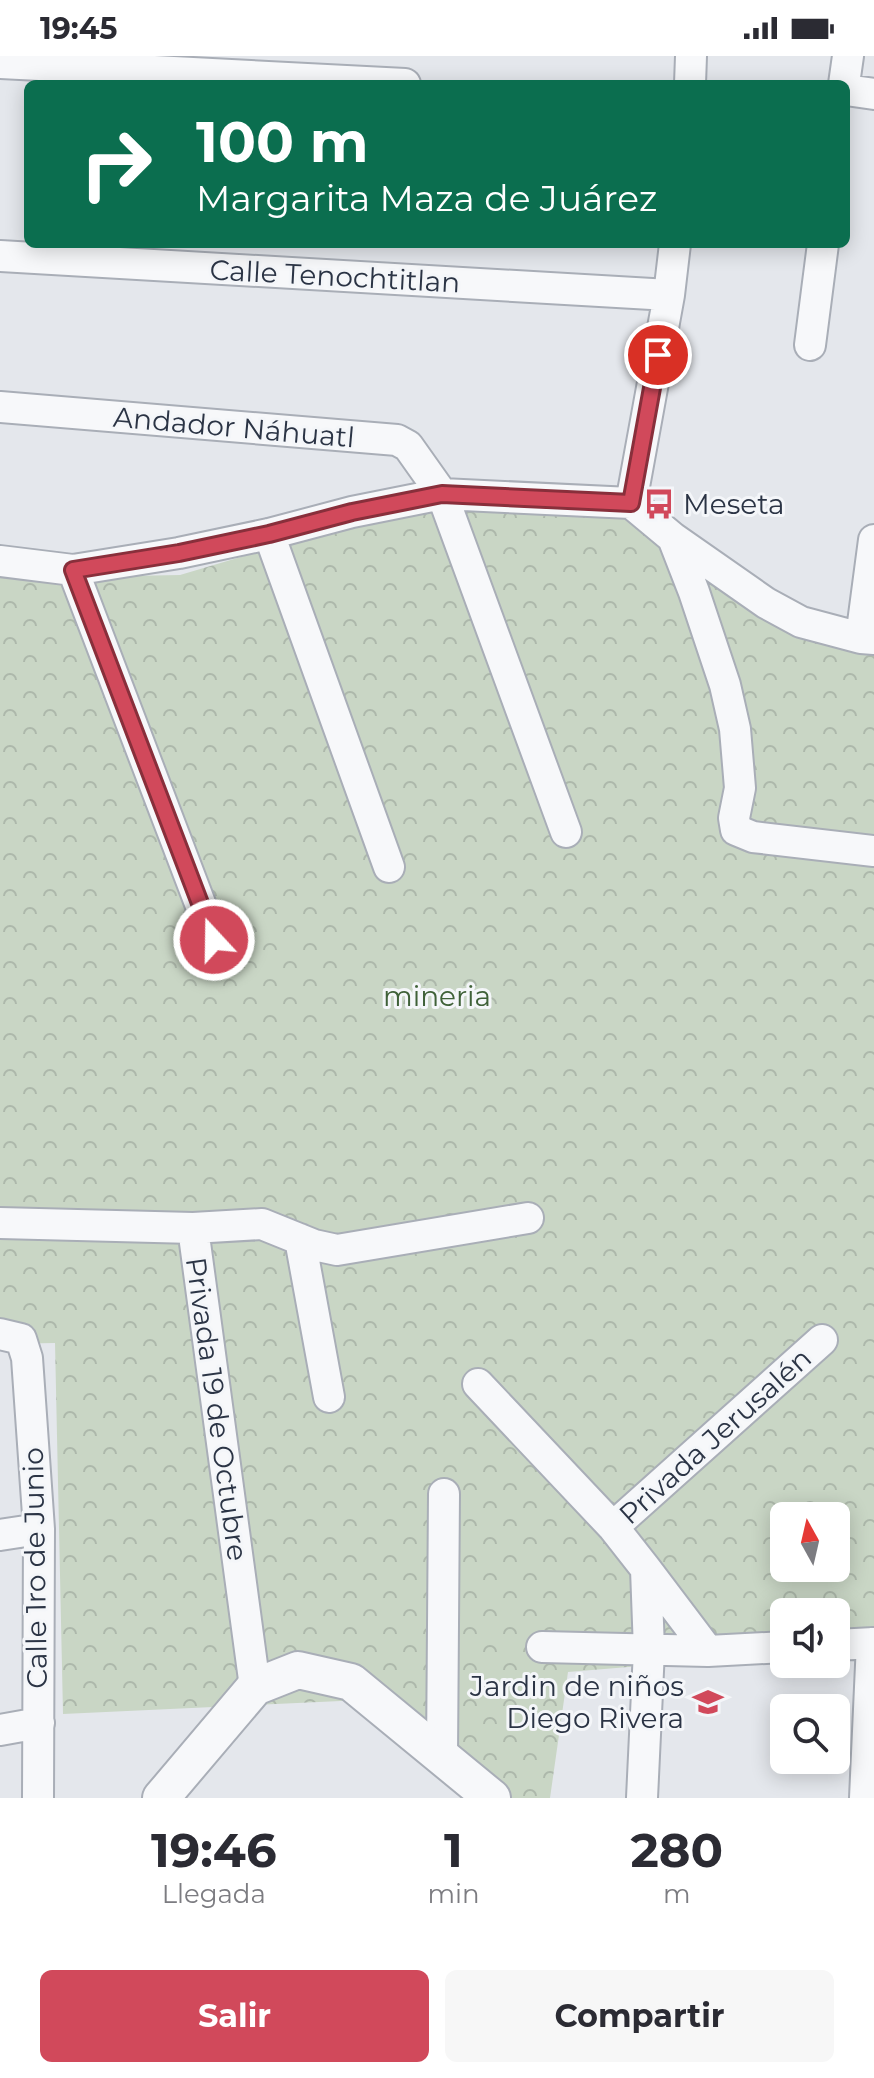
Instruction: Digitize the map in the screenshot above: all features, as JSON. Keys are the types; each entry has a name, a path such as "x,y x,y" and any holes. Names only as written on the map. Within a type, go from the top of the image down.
{"street":[{"path":"690,80 691,56"},
{"path":"845,80 848,56"},
{"path":"0,63 328,80"},
{"path":"850,91 874,94"},
{"path":"631,503 669,295 675,248"},
{"path":"810,345 822,248"},
{"name":"Calle Tenochtitlan","path":"0,256 669,295"},
{"name":"Andador Náhuatl","path":"0,407 397,440 408,446 442,494 566,832"},
{"path":"0,561 73,570 179,553 442,494 631,503 673,538 766,603 801,622 867,638 874,540"},
{"path":"269,534 389,867"},
{"path":"673,538 725,685 735,729 740,788 734,818 736,830 753,837 874,851"},
{"path":"73,570 214,940"},
{"path":"193,1228 262,1224 337,1250 528,1218"},
{"name":"Privada 19 de Octubre","path":"0,1223 193,1228 255,1687"},
{"path":"300,1239 329,1397"},
{"name":"Calle 1ro de Junio","path":"10,1336 27,1358 39,1529 38,1798"},
{"name":"Privada Jerusalén","path":"708,1651 613,1527 822,1340"},
{"path":"478,1384 613,1527"},
{"path":"442,1756 444,1494"},
{"path":"0,1535 39,1529"},
{"name":"Privada Jerusalén","path":"642,1798 649,1650 646,1569"},
{"path":"850,1644 873,1643 865,1798"},
{"path":"542,1647 708,1651 770,1648"},
{"path":"161,1798 255,1687 298,1670 351,1682 492,1798"},
{"path":"0,1730 39,1723"}],"green space":[{"name":"mineria","path":"505,500 634,514 874,649 874,1647 850,1649 850,1598 770,1598 770,1655 568,1672 550,1798 500,1798 384,1699 63,1714 55,1343 0,1344 0,574 75,577 180,575 370,519"}],"place":[{"name":"Meseta","path":"659,504"},
{"name":"Jardin de niños Diego Rivera","path":"708,1702"}],"route":[{"path":"214,940 73,570 179,553 442,494 631,503 658,355"}]}
